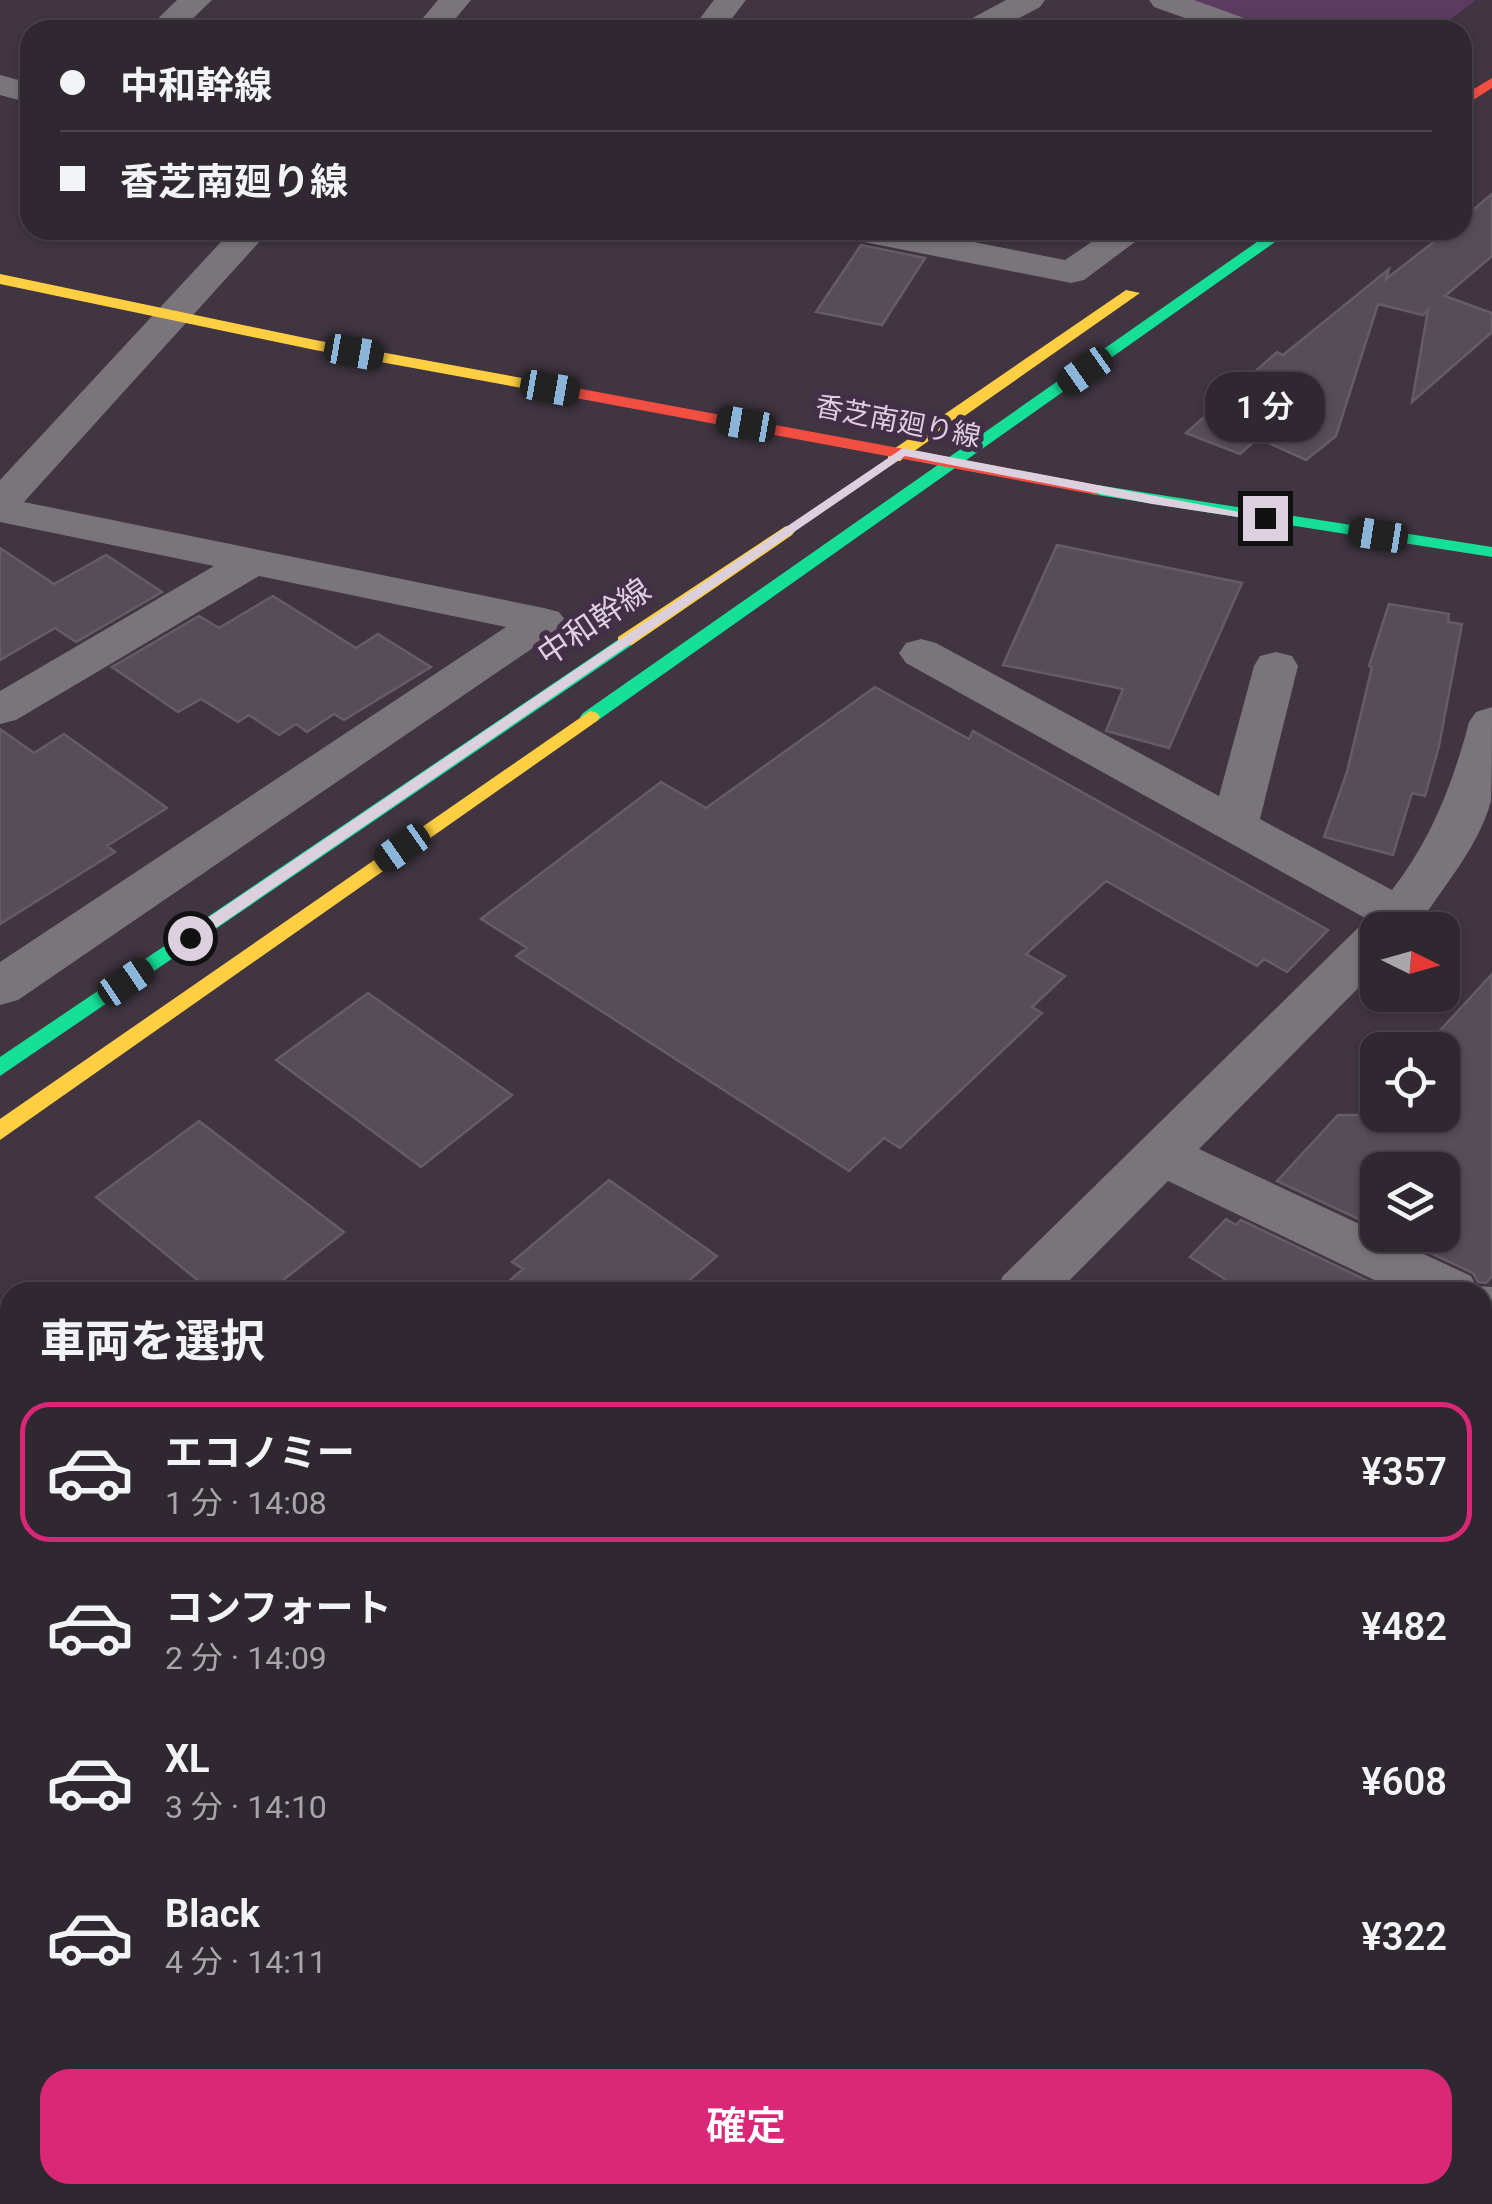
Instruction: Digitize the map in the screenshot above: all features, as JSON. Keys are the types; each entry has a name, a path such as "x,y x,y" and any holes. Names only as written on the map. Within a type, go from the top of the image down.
{"main road":[{"path":"0,1131 1270,240"},
{"name":"香芝南廻り線","path":"0,279 334,349 1152,500 1492,552"},
{"path":"870,474 1151,280"},
{"name":"中和幹線","path":"0,1068 804,519"}],"street":[{"path":"173,20 196,0"},
{"path":"438,20 455,0"},
{"path":"715,20 730,0"},
{"path":"992,20 1029,0"},
{"path":"1164,0 1219,20"},
{"path":"0,987 544,621 250,563 0,507 243,240"},
{"path":"910,240 1070,272 1118,240"},
{"path":"0,710 250,563"},
{"path":"922,653 1235,825 1363,912"},
{"path":"1235,825 1276,666"},
{"path":"1399,912 1440,860 1484,760 1492,722"},
{"path":"1032,1282 1360,955"},
{"path":"1158,1153 1430,1282"}],"shaded area":[{"path":"1191,0 1476,0 1449,20 1248,20"}],"building":[{"path":"1492,194 1492,256 1445,296 1492,313 1492,332 1412,402 1428,310 1423,315 1378,304 1336,436 1306,460 1258,438 1240,454 1186,433 1277,352 1283,355 1389,269 1386,279 1436,240 1472,240 1472,211"},
{"path":"861,245 925,258 882,325 816,312"},
{"path":"1057,545 1242,583 1169,748 1106,731 1123,689 1003,665"},
{"path":"0,548 54,584 106,555 162,592 76,642 55,628 0,660"},
{"path":"273,596 356,648 378,634 431,667 344,720 334,714 307,732 296,724 279,735 249,715 238,722 201,699 178,712 112,667 199,616 219,628"},
{"path":"1389,604 1449,614 1448,622 1462,624 1439,746 1425,796 1412,793 1393,855 1324,837 1347,772 1372,667 1369,666"},
{"path":"875,687 969,739 973,731 1328,930 1287,972 1264,959 1257,966 1106,881 1026,954 1065,976 1032,1007 1042,1013 900,1148 884,1138 849,1171 516,956 527,948 481,919 661,782 706,808"},
{"path":"0,729 34,753 64,734 167,808 107,846 115,852 0,924"},
{"path":"1492,974 1492,1276 1487,1282 1478,1282 1473,1273 1428,1252 1460,1252 1460,1152 1360,1152 1360,1220 1277,1181 1338,1115 1360,1115 1360,1132 1460,1132 1460,1032 1439,1032"},
{"path":"368,993 512,1095 421,1167 276,1060"},
{"path":"199,1121 344,1232 281,1282 200,1282 96,1197"},
{"path":"609,1180 717,1256 687,1282 508,1282 523,1269 512,1262"},
{"path":"1226,1219 1236,1225 1241,1220 1370,1282 1229,1282 1190,1257"}],"traffic: fast":[{"path":"590,717 1270,240"},
{"path":"1097,490 1492,552"},
{"path":"0,1068 625,641"}],"traffic: slow":[{"path":"0,279 315,345 544,387"},
{"path":"894,457 1132,293"},
{"path":"625,641 786,531"},
{"path":"0,1131 590,717"}],"traffic: jam":[{"path":"1472,96 1492,82"},
{"path":"544,387 1097,490"}],"route":[{"path":"190,938 903,452 1265,518"}]}
